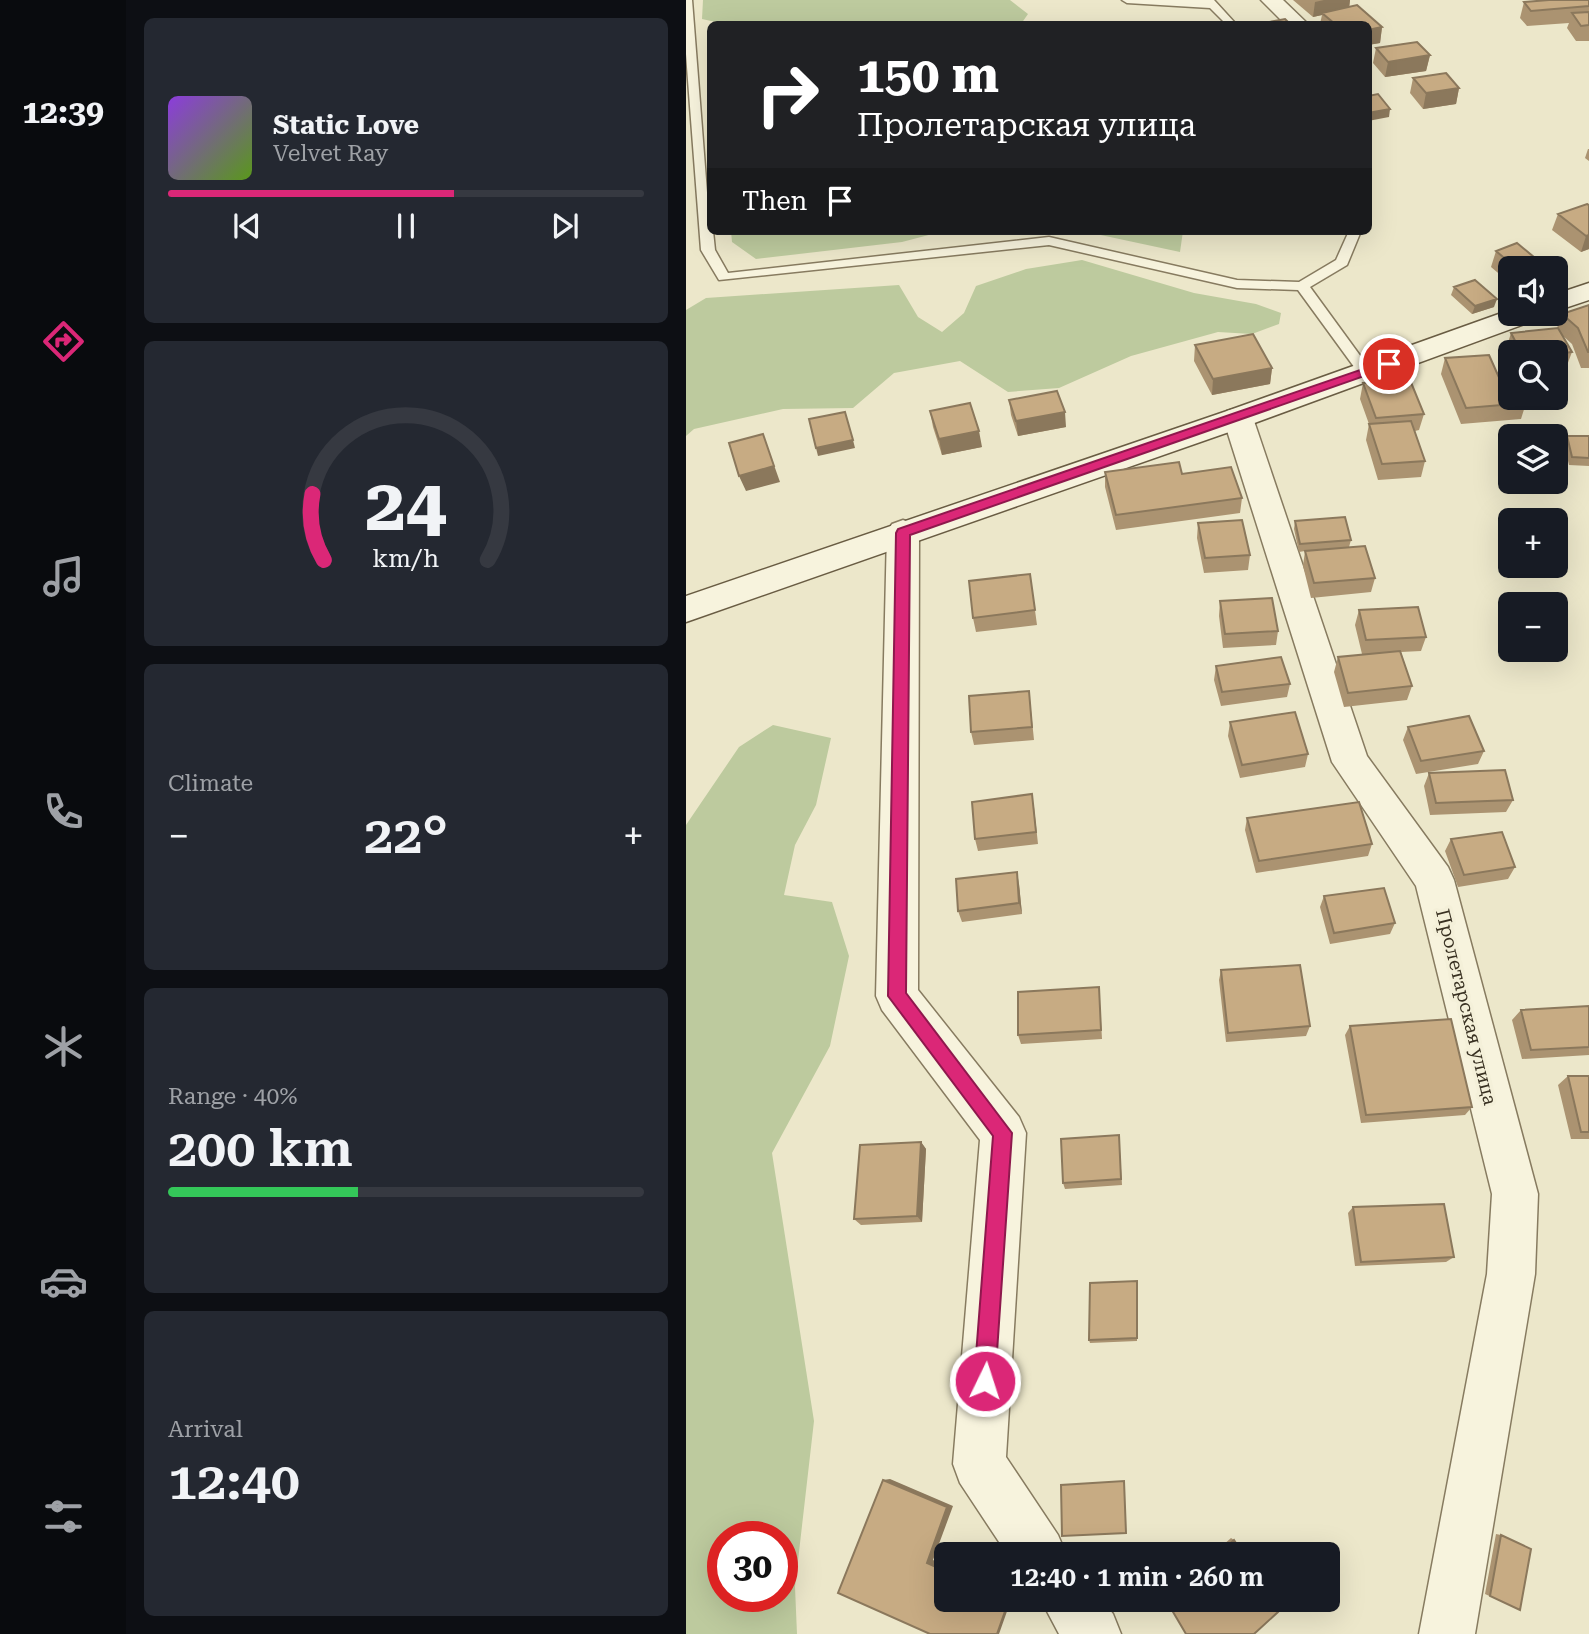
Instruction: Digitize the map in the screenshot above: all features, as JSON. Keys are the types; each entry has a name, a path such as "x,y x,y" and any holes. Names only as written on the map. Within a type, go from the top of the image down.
{"street":[{"path":"1272,0 1294,21"},
{"path":"1568,299 1589,291"},
{"path":"686,609 1238,418 1498,324"},
{"name":"Пролетарская улица","path":"1238,418 1351,762 1434,880 1515,1194 1510,1274 1447,1634"},
{"path":"903,533 897,996 1003,1133 979,1464 1031,1542"},
{"path":"1077,1612 1093,1634"}],"lane":[{"path":"687,0 708,250 723,277 1049,241 1237,284 1302,286 1342,262 1352,235"},
{"path":"1127,0 1211,3 1228,21"},
{"path":"1302,286 1365,372"}],"green space":[{"path":"703,0 1010,0 1028,14 1023,21 702,19"},
{"path":"731,235 929,235 902,242 756,259 732,242"},
{"path":"1101,235 1182,235 1180,252"},
{"path":"1082,260 1194,293 1256,304 1281,313 1279,324 1252,334 1218,332 1131,356 1059,388 1008,392 960,361 894,373 853,408 783,409 694,429 686,436 686,310 706,298 899,285 918,317 942,332 964,313 976,286 1026,269"},
{"path":"773,725 831,738 816,805 795,845 784,895 832,902 849,956 830,1046 772,1153 814,1421 798,1561 798,1521 707,1521 707,1612 796,1612 797,1634 686,1634 686,825 739,747"}],"building":[{"path":"1589,0 1589,6 1531,11 1524,2"},
{"path":"1357,5 1382,27 1372,29 1372,21 1331,21 1322,13"},
{"path":"1589,12 1589,25 1581,26 1572,13"},
{"path":"1417,42 1430,55 1388,62 1376,48"},
{"path":"1446,73 1459,88 1426,93 1413,78"},
{"path":"1378,94 1390,109 1372,112 1372,95"},
{"path":"1587,204 1589,235 1586,236 1558,214"},
{"path":"1517,243 1533,256 1502,256 1496,251"},
{"path":"1475,280 1497,299 1475,306 1454,287"},
{"path":"1589,305 1589,352 1578,328 1568,319 1568,312"},
{"path":"1558,328 1565,340 1515,340 1511,333"},
{"path":"1253,334 1272,368 1213,379 1195,345"},
{"path":"1489,355 1498,375 1498,405 1466,408 1445,358"},
{"path":"1410,380 1424,414 1376,418 1363,383"},
{"path":"1057,391 1065,412 1016,421 1009,400"},
{"path":"970,403 979,431 939,439 930,411"},
{"path":"845,412 853,440 816,448 809,419"},
{"path":"1411,421 1425,461 1382,464 1369,424"},
{"path":"763,434 774,466 739,476 729,443"},
{"path":"1568,436 1589,436 1589,458 1572,457"},
{"path":"1179,462 1182,474 1231,467 1242,498 1116,515 1105,472"},
{"path":"1345,517 1351,540 1300,544 1295,521"},
{"path":"1242,520 1250,555 1205,558 1198,523"},
{"path":"1365,546 1375,578 1314,583 1305,551"},
{"path":"1030,574 1035,610 973,618 969,581"},
{"path":"1272,598 1278,631 1225,634 1220,601"},
{"path":"1418,607 1426,637 1366,640 1359,610"},
{"path":"1400,651 1412,686 1348,693 1338,657"},
{"path":"1281,657 1290,684 1222,692 1216,666"},
{"path":"1029,691 1032,727 971,732 969,696"},
{"path":"1295,712 1308,754 1242,765 1230,722"},
{"path":"1469,716 1484,751 1421,761 1408,727"},
{"path":"1505,770 1513,800 1436,803 1429,773"},
{"path":"1032,794 1036,832 975,839 972,802"},
{"path":"1359,802 1372,844 1259,861 1247,818"},
{"path":"1502,832 1515,867 1464,875 1451,839"},
{"path":"1017,872 1019,903 958,911 956,879"},
{"path":"1384,888 1395,923 1334,933 1324,896"},
{"path":"1300,965 1310,1026 1228,1033 1221,970"},
{"path":"1099,987 1101,1030 1018,1035 1018,992"},
{"path":"1589,1006 1589,1047 1531,1050 1521,1010"},
{"path":"1451,1019 1472,1107 1366,1115 1350,1026"},
{"path":"1568,1076 1589,1076 1589,1132 1581,1132"},
{"path":"1119,1135 1121,1179 1063,1183 1061,1139"},
{"path":"921,1142 917,1216 854,1219 860,1145"},
{"path":"1444,1204 1454,1257 1361,1262 1353,1207"},
{"path":"1137,1281 1137,1338 1089,1340 1090,1283"},
{"path":"883,1480 947,1507 927,1563 934,1566 934,1612 1005,1612 997,1634 930,1634 838,1593"},
{"path":"1124,1481 1126,1533 1062,1536 1061,1485"},
{"path":"1501,1535 1531,1549 1520,1610 1490,1596"},
{"path":"1173,1612 1278,1612 1254,1634 1186,1634"}],"route":[{"path":"985,1381 1003,1133 897,996 903,533 1389,364"}]}
